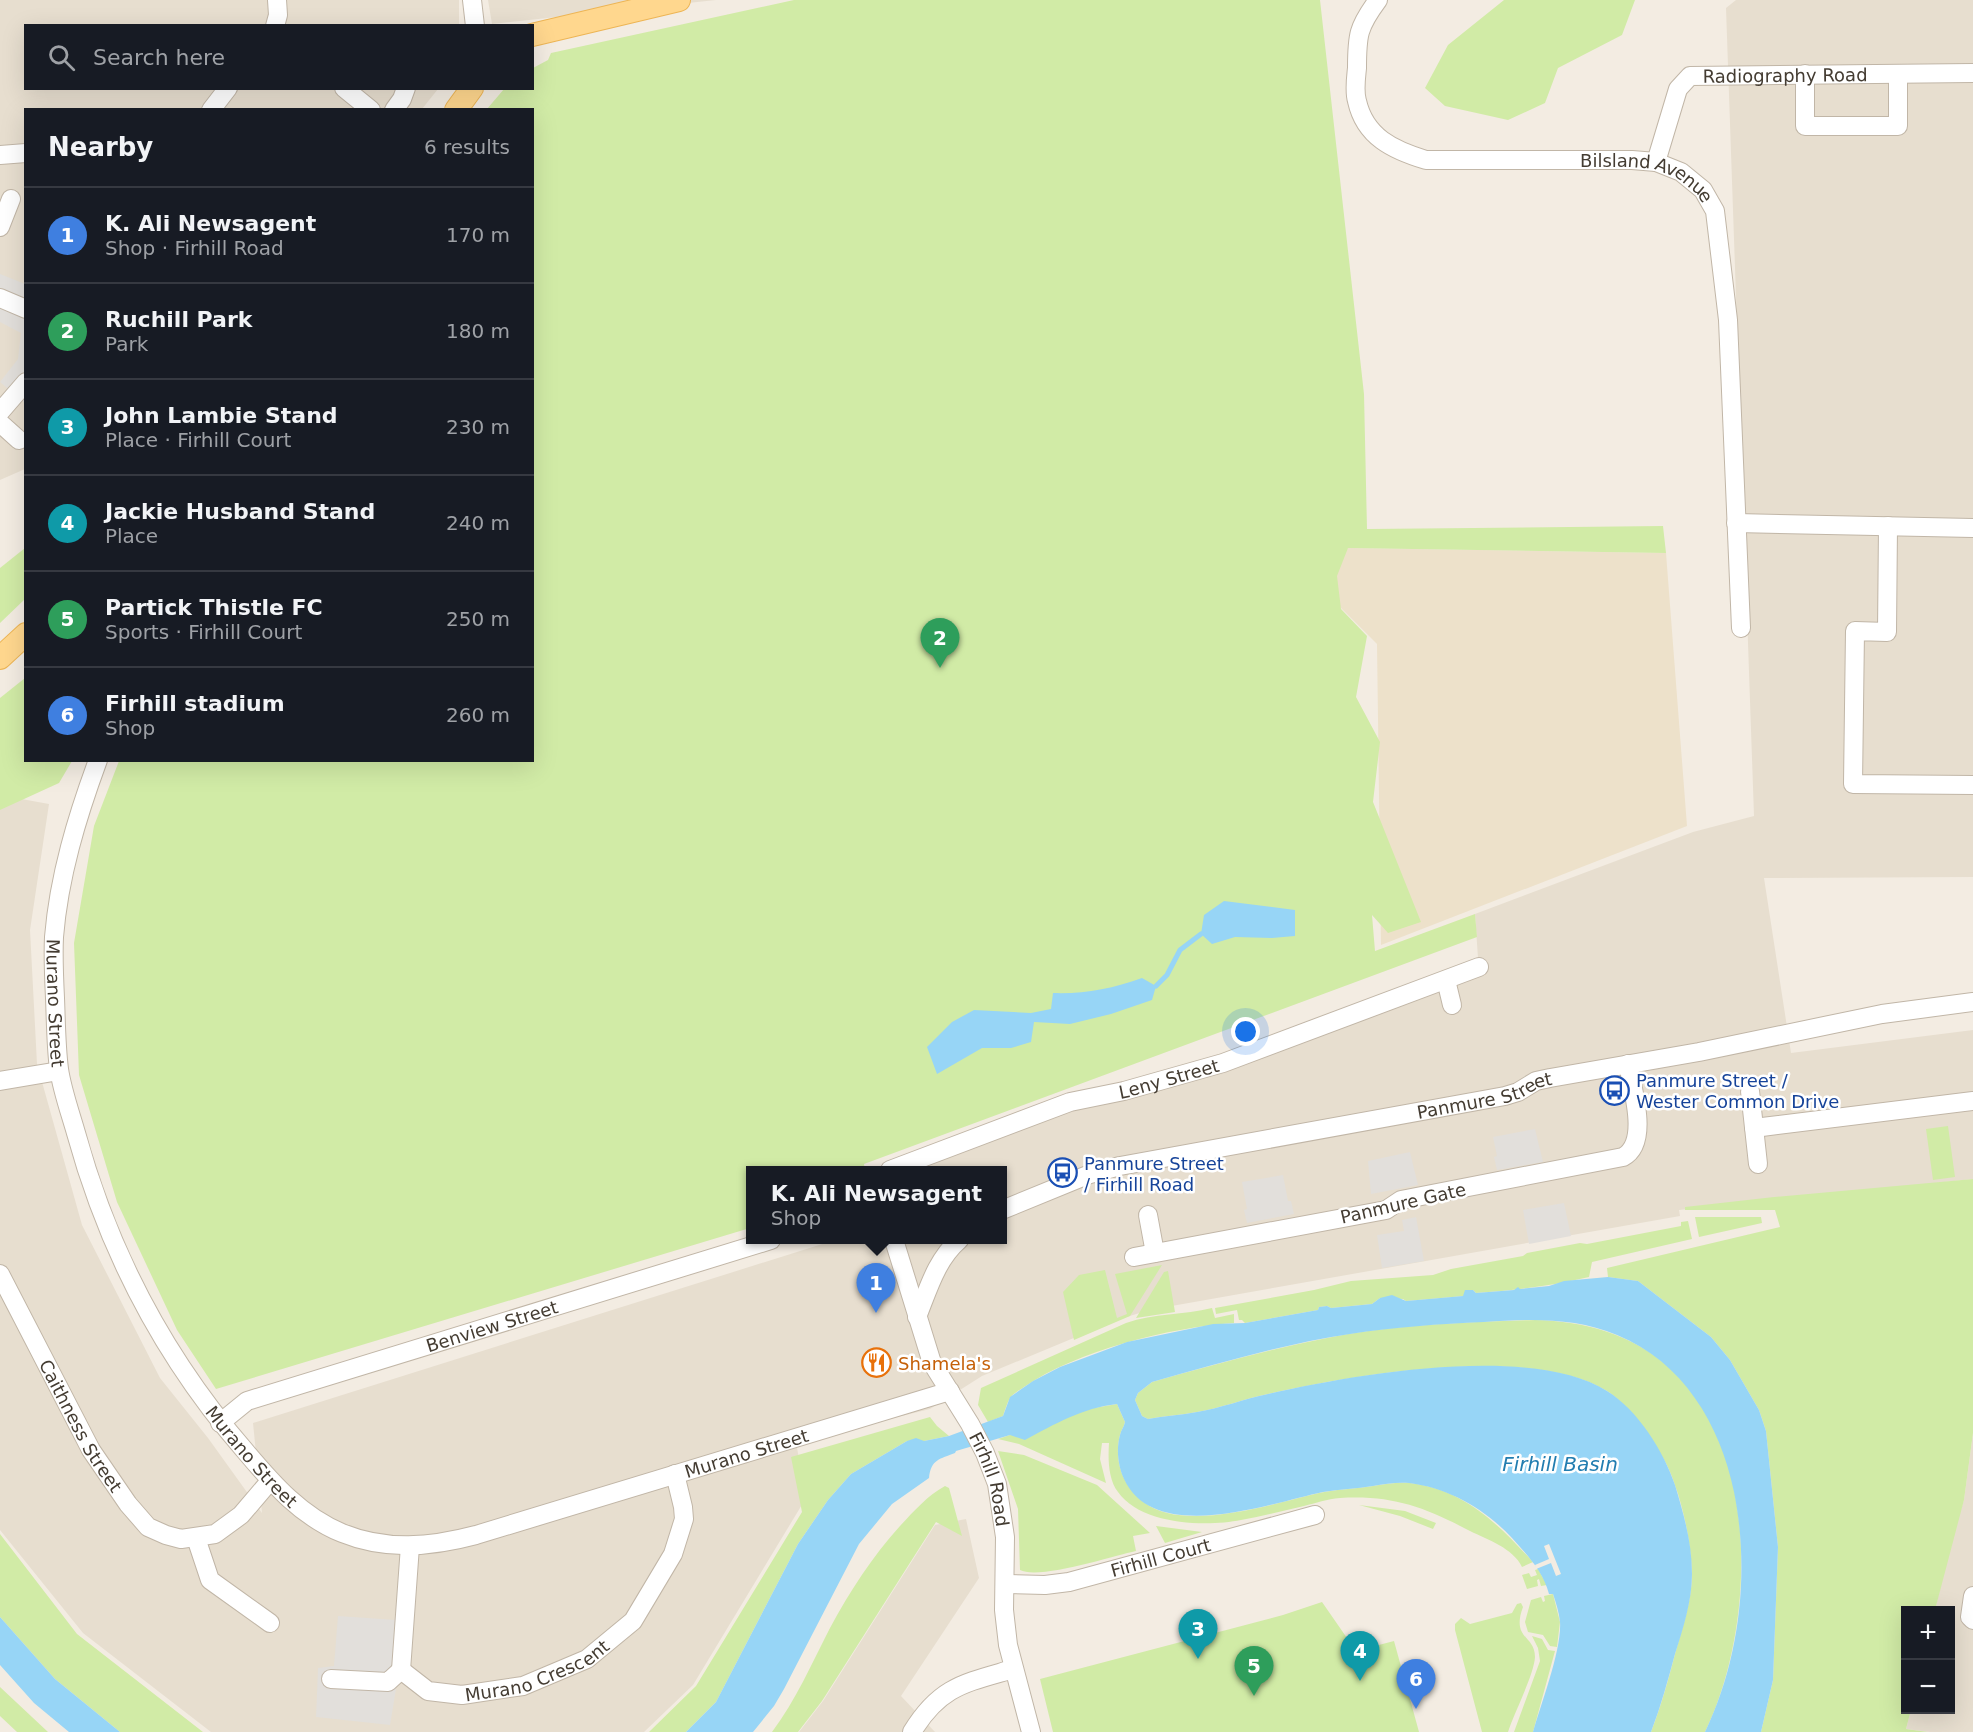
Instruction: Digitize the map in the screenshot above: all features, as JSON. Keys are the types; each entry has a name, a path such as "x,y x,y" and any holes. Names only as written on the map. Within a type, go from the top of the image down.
{"main road":[{"path":"534,35 678,0"},
{"path":"457,108 471,90"},
{"path":"0,658 24,636"}],"street":[{"path":"276,24 278,15 277,0"},
{"path":"472,0 475,24"},
{"name":"Bilsland Avenue","path":"1378,0 1364,19 1357,38 1356,99 1366,125 1383,142 1401,153 1426,160 1656,162 1681,172 1703,190 1715,211 1728,320 1741,628"},
{"name":"Radiography Road","path":"1656,162 1678,89 1690,76 1973,73"},
{"path":"1805,74 1805,126 1898,126 1898,74"},
{"path":"213,108 227,90"},
{"path":"346,90 368,108"},
{"path":"395,108 405,90"},
{"path":"0,155 24,153"},
{"path":"0,227 12,199"},
{"path":"0,298 24,308"},
{"path":"0,412 24,384"},
{"path":"0,423 19,440"},
{"path":"1736,524 1973,528"},
{"path":"1888,526 1887,632 1855,631 1853,784 1973,785"},
{"name":"Murano Street","path":"97,762 76,823 59,900 54,948 59,1071 87,1175 126,1273 152,1322 189,1382 220,1423 294,1504 318,1521 341,1533 379,1543 410,1546 443,1543 950,1390"},
{"name":"Leny Street","path":"901,1166 1070,1102 1124,1091 1222,1063 1479,967"},
{"path":"1446,980 1452,1005"},
{"name":"Panmure Street","path":"1007,1208 1090,1174 1119,1166 1505,1096 1542,1080 1882,1014 1973,1002"},
{"name":"Panmure Gate","path":"1134,1257 1386,1210 1401,1200 1623,1157 1633,1149 1637,1135 1628,1064"},
{"path":"0,1081 59,1071"},
{"path":"1750,1091 1758,1164"},
{"path":"1754,1128 1973,1101"},
{"path":"1148,1215 1155,1253"},
{"name":"Benview Street","path":"220,1423 247,1401 755,1244"},
{"name":"Firhill Road","path":"895,1244 932,1363 970,1424 985,1453 996,1484 1003,1514 1005,1620 1013,1669 1031,1732"},
{"path":"917,1317 938,1267 954,1244"},
{"name":"Caithness Street","path":"0,1274 91,1450 128,1504 148,1527 181,1539 215,1534 241,1515 270,1480"},
{"name":"Murano Crescent","path":"401,1670 428,1691 462,1695 523,1686 586,1659 633,1621 673,1554 684,1519 675,1474"},
{"name":"Firhill Court","path":"1005,1584 1045,1585 1069,1582 1315,1515"},
{"path":"196,1538 210,1581 270,1623"},
{"path":"331,1679 388,1682 401,1670 410,1546"},
{"path":"1973,1596 1970,1617 1973,1620"},
{"path":"912,1732 927,1710 946,1693 961,1685 1013,1669"}],"shaded area":[{"path":"0,0 459,0 459,24 24,24 24,90 437,90 423,108 24,108 24,469 0,480"},
{"path":"488,0 716,0 492,24"},
{"path":"1736,0 1973,0 1973,877 1764,878 1791,1053 1973,1030 1973,1179 1679,1210 1680,1216 1149,1310 1117,1320 982,1376 930,1409 796,1442 806,1498 693,1685 644,1732 211,1732 83,1633 0,1530 0,807 16,798 49,804 30,930 37,1064 82,1225 160,1378 208,1438 262,1513 253,1423 822,1244 1007,1244 1007,1166 923,1166 1478,958 1475,914 1693,832 1754,816 1726,8"},
{"path":"0,274 24,284 24,402 0,382 18,359 21,333 0,322"},
{"path":"1348,548 1666,553 1687,826 1381,945 1377,644 1307,574"},
{"path":"1535,1129 1543,1162 1497,1170 1493,1137"},
{"path":"1410,1152 1418,1185 1371,1194 1368,1161"},
{"path":"1283,1175 1288,1201 1291,1201 1294,1214 1247,1223 1242,1182"},
{"path":"1564,1203 1571,1236 1529,1244 1523,1210"},
{"path":"1416,1217 1424,1261 1382,1268 1377,1235 1404,1231 1402,1220"},
{"path":"1973,1433 1973,1732 1930,1732 1906,1729 1910,1714 1955,1714 1955,1606 1936,1606 1952,1537 1964,1500"},
{"path":"966,1519 979,1578 901,1696 935,1732 799,1732 823,1701 935,1525"},
{"path":"338,1616 396,1620 396,1689 390,1725 316,1717 318,1668 334,1666"}],"green space":[{"path":"794,0 1320,0 1364,394 1367,529 1663,526 1666,553 1348,548 1337,576 1341,609 1367,636 1356,697 1380,742 1373,802 1421,922 1388,933 1372,915 1375,951 1475,914 1477,937 864,1164 864,1166 746,1166 746,1229 216,1389 177,1330 117,1202 79,1075 74,943 94,826 119,762 534,762 534,108 488,108 503,90 534,90 534,67 548,60 551,53"},
{"path":"1504,0 1635,0 1622,35 1558,68 1545,103 1508,120 1445,106 1425,88 1448,45"},
{"path":"24,549 24,600 0,623 0,568"},
{"path":"24,679 24,762 71,762 59,783 0,810 0,698"},
{"path":"1948,1126 1955,1177 1933,1180 1926,1129"},
{"path":"1973,1179 1973,1433 1964,1500 1936,1606 1901,1606 1901,1714 1910,1714 1906,1729 1928,1732 1761,1732 1773,1680 1778,1547 1766,1431 1759,1410 1730,1360 1711,1337 1638,1281 1608,1277 1607,1268 1780,1227 1775,1210 1685,1210 1685,1207"},
{"path":"1695,1217 1761,1217 1762,1223 1699,1237"},
{"path":"1688,1221 1692,1239 1592,1262 1589,1277 1575,1280 1476,1293 1473,1290 1464,1296 1406,1301 1380,1298 1372,1304 1319,1307 1318,1310 1245,1323 1239,1320 1237,1310 1216,1314 1215,1308 1351,1281 1433,1275 1451,1269 1523,1256 1527,1253 1681,1226 1681,1222"},
{"path":"1162,1265 1130,1316 1074,1340 1063,1292 1079,1275 1105,1270 1117,1318 1127,1314 1115,1274"},
{"path":"1168,1271 1175,1312 1136,1318 1164,1272"},
{"path":"1212,1308 1215,1318 1234,1314 1234,1323 1209,1325 1154,1336 1125,1343 1070,1362 1045,1374 1014,1394 1003,1416 988,1422 978,1405 981,1388 1126,1323 1147,1317"},
{"path":"1535,1320 1572,1323 1607,1332 1640,1346 1655,1356 1670,1368 1700,1403 1721,1445 1735,1492 1741,1542 1740,1593 1734,1643 1722,1690 1705,1732 1651,1732 1667,1684 1688,1604 1692,1584 1689,1544 1678,1494 1664,1460 1628,1410 1607,1391 1574,1377 1534,1369 1488,1366 1392,1372 1346,1379 1304,1386 1206,1410 1148,1419 1142,1416 1135,1400 1138,1393 1152,1382 1249,1356 1348,1334 1418,1326"},
{"path":"1117,1404 1125,1422 1118,1450 1121,1471 1141,1500 1162,1512 1183,1516 1206,1516 1326,1492 1392,1483 1410,1483 1447,1493 1479,1510 1533,1562 1522,1567 1513,1555 1492,1541 1423,1509 1376,1499 1326,1500 1227,1522 1175,1521 1142,1511 1128,1503 1118,1492 1110,1475 1109,1443 1102,1443 1100,1459 1106,1483 1019,1444 998,1439 1088,1409"},
{"path":"930,1417 949,1436 924,1441 907,1441 851,1474 828,1500 798,1544 716,1702 686,1732 649,1732 696,1686 802,1512 791,1457"},
{"path":"998,1451 1024,1455 1097,1485 1150,1533 1133,1536 1136,1551 1059,1570 1029,1572 1020,1570 1018,1509"},
{"path":"945,1486 949,1488 962,1536 936,1522 822,1701 798,1732 772,1732 796,1694 838,1614 871,1562 916,1509 932,1494"},
{"path":"1359,1505 1405,1511 1436,1523 1433,1529 1400,1516"},
{"path":"1156,1526 1202,1532 1165,1543"},
{"path":"0,1534 77,1634 203,1732 120,1732 55,1679 0,1617"},
{"path":"1538,1569 1547,1585 1541,1586 1539,1579 1537,1580 1538,1586 1527,1589 1522,1575 1529,1573 1531,1577 1537,1575 1535,1570"},
{"path":"1553,1594 1560,1622 1557,1647 1550,1646 1543,1635 1528,1632 1525,1622 1531,1600 1541,1597 1543,1602 1545,1601 1544,1596"},
{"path":"1322,1602 1356,1651 1394,1641 1419,1732 1053,1732 1040,1679 1283,1615"},
{"path":"1521,1603 1523,1607 1520,1625 1534,1650 1534,1665 1508,1732 1482,1732 1455,1624 1461,1618 1470,1624 1512,1613 1517,1604"},
{"path":"1532,1636 1542,1639 1548,1650 1555,1651 1533,1732 1514,1732 1540,1661 1538,1648"},
{"path":"0,1687 48,1732 17,1732 0,1716"}],"water":[{"path":"1224,901 1295,910 1295,936 1235,937 1212,944 1201,934 1204,915"},
{"path":"1142,978 1156,986 1152,1000 1111,1014 1070,1024 1034,1022 1031,1042 1011,1048 982,1048 937,1074 927,1047 952,1022 974,1010 1031,1013 1051,1009 1053,993 1098,990"},
{"name":"Firhill Basin","path":"1608,1277 1638,1281 1711,1337 1730,1360 1759,1410 1766,1431 1778,1547 1773,1680 1761,1732 1705,1732 1727,1675 1739,1614 1741,1583 1739,1522 1734,1492 1728,1467 1708,1420 1695,1398 1679,1379 1661,1361 1640,1347 1601,1329 1568,1322 1535,1320 1400,1328 1300,1343 1152,1382 1138,1393 1135,1400 1142,1416 1148,1419 1206,1410 1304,1386 1346,1379 1440,1367 1488,1366 1534,1369 1574,1377 1607,1391 1639,1420 1664,1459 1675,1485 1691,1551 1692,1584 1689,1605 1651,1732 1533,1732 1558,1647 1560,1622 1558,1611 1553,1594 1549,1594 1543,1578 1529,1558 1512,1538 1478,1509 1438,1490 1400,1483 1323,1492 1216,1515 1187,1515 1161,1511 1139,1499 1124,1479 1118,1452 1120,1435 1125,1422 1117,1404 1080,1413 1025,1440 1010,1435 956,1451 934,1463 929,1478 892,1504 859,1544 784,1689 774,1706 753,1732 686,1732 716,1702 798,1544 828,1500 851,1474 907,1441 916,1438 924,1441 949,1436 1003,1416 1010,1397 1033,1381 1060,1367 1127,1342 1213,1324 1245,1323 1318,1310 1319,1307 1372,1304 1380,1298 1392,1295 1406,1301 1463,1296 1465,1290 1473,1290 1476,1293 1514,1290 1518,1287 1520,1289 1549,1286 1564,1281"},
{"path":"0,1617 55,1679 120,1732 69,1732 34,1703 0,1665"}],"pier":[{"path":"1549,1544 1561,1574 1556,1576 1551,1563 1536,1569 1535,1565 1549,1559 1544,1546"}],"waterway":[{"path":"1156,986 1167,975 1180,950 1201,934"}],"place":[{"name":"Ruchill Park","path":"940,668"},
{"name":"Panmure Street / Wester Common Drive","path":"1615,1090"},
{"name":"Panmure Street / Firhill Road","path":"1063,1173"},
{"name":"K. Ali Newsagent","path":"876,1313"},
{"name":"Shamela's","path":"877,1363"},
{"name":"John Lambie Stand","path":"1198,1659"},
{"name":"Jackie Husband Stand","path":"1360,1681"},
{"name":"Partick Thistle FC","path":"1254,1696"},
{"name":"Firhill stadium","path":"1416,1709"}]}
